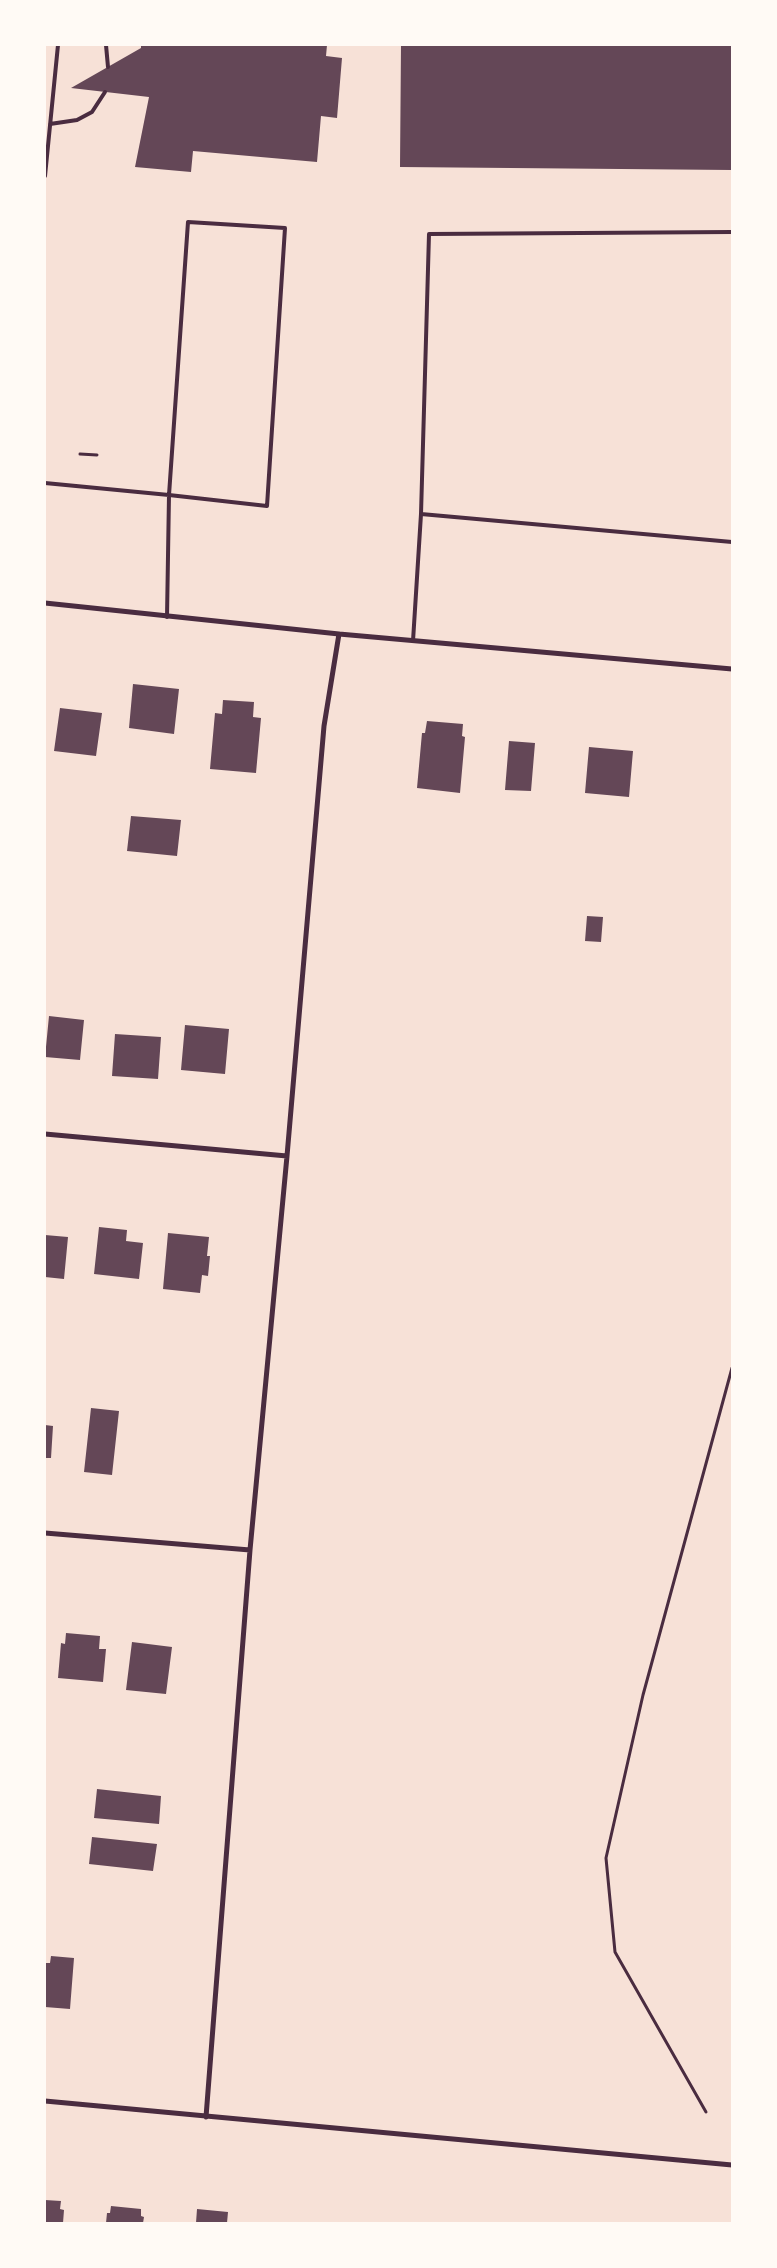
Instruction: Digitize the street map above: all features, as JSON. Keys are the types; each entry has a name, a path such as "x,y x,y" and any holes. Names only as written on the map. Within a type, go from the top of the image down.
{"street":[{"path":"45,604 339,634 732,669"},
{"path":"206,2117 250,1550 288,1156 324,726 339,634"},
{"path":"45,1134 288,1156"},
{"path":"45,1533 250,1550"},
{"path":"45,2101 732,2165"}],"lane":[{"path":"45,176 58,45"},
{"path":"106,45 108,67"},
{"path":"50,124 77,120 92,112 105,92"},
{"path":"45,482 169,495 267,506 285,228 188,222 169,495 167,617"},
{"path":"413,641 421,514 428,234 732,232"},
{"path":"421,514 732,542"}],"path":[{"path":"80,454 97,455"},
{"path":"706,2112 615,1952 606,1858 643,1695 732,1368"}],"building":[{"path":"141,45 327,45 326,56 342,58 337,118 321,116 317,162 193,151 191,172 135,167 149,97 71,88 141,48"},
{"path":"401,45 732,45 732,170 400,167"},
{"path":"133,684 179,689 174,734 129,728"},
{"path":"223,700 254,702 253,717 261,718 256,773 210,769 215,713 222,714"},
{"path":"60,708 102,713 96,756 54,751"},
{"path":"427,721 463,724 462,736 465,737 460,793 417,788 422,733 425,733"},
{"path":"509,741 535,743 531,791 505,790"},
{"path":"589,747 633,751 629,797 585,793"},
{"path":"131,816 181,820 177,856 127,851"},
{"path":"587,916 603,917 601,942 585,941"},
{"path":"49,1016 84,1020 80,1060 45,1057"},
{"path":"185,1025 229,1029 225,1074 181,1070"},
{"path":"115,1034 161,1037 158,1079 112,1076"},
{"path":"99,1227 127,1230 126,1241 143,1243 139,1279 94,1274"},
{"path":"168,1233 209,1237 207,1256 210,1256 208,1276 202,1275 200,1293 163,1289"},
{"path":"45,1235 68,1237 64,1279 45,1277"},
{"path":"91,1408 119,1411 112,1475 84,1472"},
{"path":"45,1425 53,1426 51,1458 45,1458"},
{"path":"66,1633 100,1636 99,1649 106,1649 103,1682 58,1678 61,1643 65,1644"},
{"path":"132,1642 172,1647 166,1694 126,1690"},
{"path":"97,1789 161,1796 159,1824 94,1818"},
{"path":"92,1837 157,1844 153,1871 89,1864"},
{"path":"51,1956 74,1958 70,2009 45,2007 45,1963 50,1963"},
{"path":"45,2200 61,2201 60,2209 64,2210 63,2223 45,2223"},
{"path":"111,2206 141,2209 141,2216 144,2217 143,2223 106,2223 107,2213 110,2213"},
{"path":"197,2209 228,2212 227,2223 196,2223"}]}
